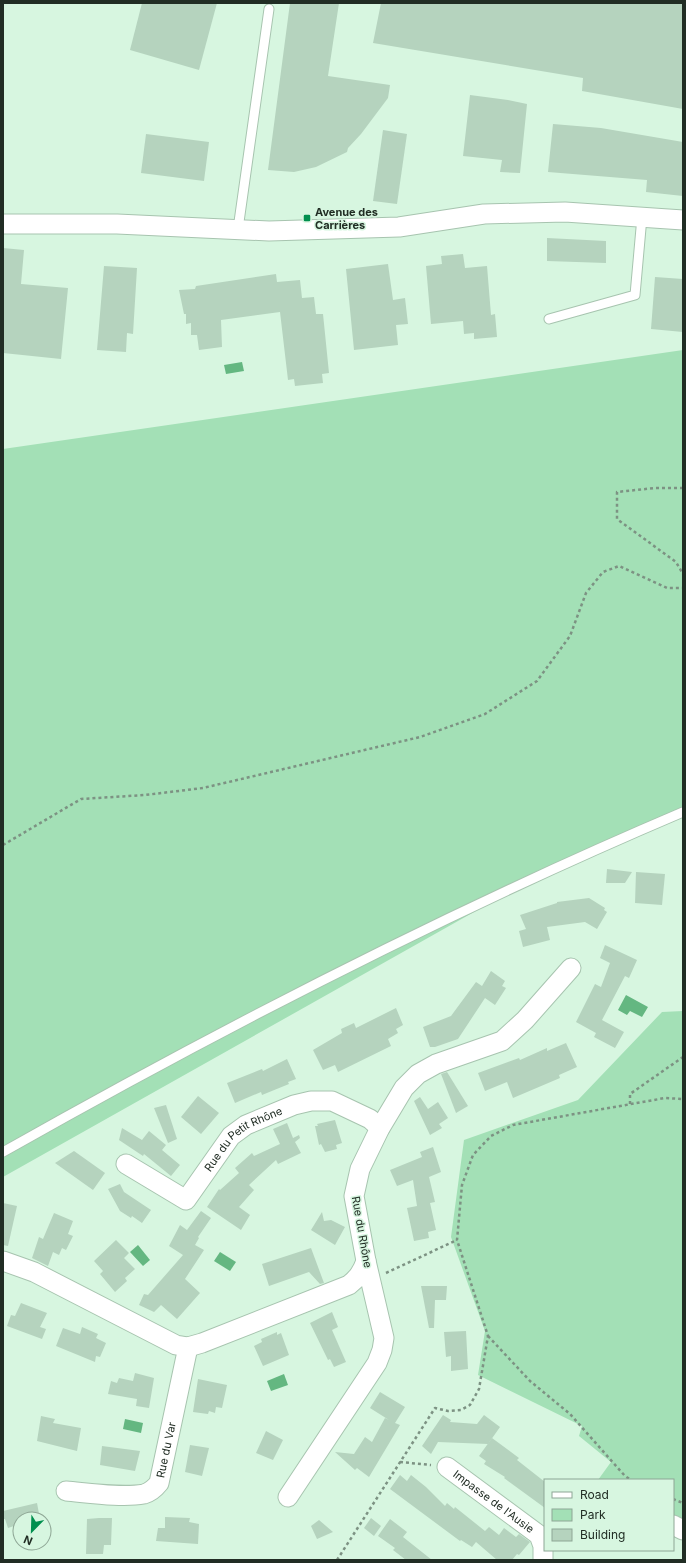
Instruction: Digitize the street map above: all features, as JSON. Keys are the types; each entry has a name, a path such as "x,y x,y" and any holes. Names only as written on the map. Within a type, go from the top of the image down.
{"street":[{"path":"3,224 117,224 269,231 399,227 484,214 535,212 564,212 683,220"},
{"name":"Rue du Rhône","path":"288,1497 377,1363 382,1350 384,1338 370,1280 354,1196 360,1169 380,1128 404,1088 418,1074 436,1064 502,1041 525,1020 571,968"},
{"name":"Rue du Petit Rhône","path":"126,1164 186,1200 232,1136 246,1125 294,1106 311,1102 332,1101 370,1119 380,1128"},
{"path":"3,1261 34,1272 176,1345 188,1347 202,1343 349,1285 357,1279 362,1272 366,1261"},
{"path":"349,1285 358,1286 368,1291 375,1301"},
{"name":"Rue du Var","path":"66,1491 145,1494 153,1490 158,1483 188,1347"},
{"name":"Impasse de l'Ausie","path":"447,1467 539,1535 543,1546 543,1560"},
{"path":"674,1526 683,1530"},
{"path":"553,1560 558,1551"}],"lane":[{"path":"238,229 269,9"},
{"path":"548,319 635,295 642,217"},
{"path":"3,1152 249,1019 447,919 683,812"}],"path":[{"path":"683,488 655,488 617,492 617,519 676,562 683,574"},
{"path":"3,845 81,799 145,795 203,788 420,737 485,714 537,680 570,636 586,593 603,572 619,566 667,588 683,588"},
{"path":"630,1104 630,1094 683,1057"},
{"path":"630,1479 625,1476 570,1414 530,1381 488,1336 457,1240 462,1185 473,1155 491,1136 513,1125 665,1098 683,1099"},
{"path":"370,1280 457,1240"},
{"path":"337,1560 435,1408 448,1411 461,1410 470,1405 479,1389 488,1336"},
{"path":"400,1462 447,1467"}],"green space":[{"path":"683,350 683,807 515,889 3,1177 3,449"},
{"path":"683,1011 683,1519 674,1515 674,1479 599,1479 611,1462 579,1436 582,1426 478,1375 485,1331 451,1237 464,1140 578,1100 662,1012"}],"shaded area":[{"path":"242,362 244,371 226,374 224,365"},
{"path":"626,995 648,1007 642,1017 630,1011 627,1015 618,1010"},
{"path":"138,1245 150,1260 143,1266 130,1252"},
{"path":"220,1252 236,1262 230,1271 214,1261"},
{"path":"284,1374 288,1385 271,1391 267,1381"},
{"path":"125,1419 143,1423 141,1433 123,1429"}],"building":[{"path":"142,3 217,3 199,70 130,50"},
{"path":"290,3 339,3 328,76 390,85 388,98 361,134 348,148 347,152 316,167 294,172 268,170"},
{"path":"381,3 683,3 683,109 582,91 583,78 373,43"},
{"path":"470,95 527,104 520,173 500,172 502,160 463,156"},
{"path":"553,124 601,128 683,142 683,196 646,192 647,180 548,172"},
{"path":"383,130 407,134 397,204 373,201"},
{"path":"146,134 209,142 204,181 141,173"},
{"path":"547,238 606,241 606,263 547,261"},
{"path":"3,248 24,250 21,284 68,288 61,359 3,353"},
{"path":"463,254 465,268 487,266 491,315 495,314 497,337 474,339 474,333 464,334 463,321 431,324 426,266 442,264 441,256"},
{"path":"388,264 393,300 405,298 408,324 396,325 398,345 354,350 346,269"},
{"path":"104,266 137,268 133,334 127,333 126,352 97,350"},
{"path":"276,274 277,282 300,280 302,298 314,297 316,314 323,314 329,373 322,374 323,383 295,386 294,379 288,380 280,312 221,320 222,347 199,350 197,335 191,335 191,323 186,324 186,314 184,314 179,290 195,289 196,286"},
{"path":"655,277 683,279 683,332 651,329"},
{"path":"607,869 632,872 625,883 606,883"},
{"path":"636,872 665,874 662,905 635,903"},
{"path":"589,898 605,908 604,910 607,912 597,929 585,922 547,927 550,940 523,947 519,931 526,929 520,915 557,902"},
{"path":"605,945 637,960 629,978 625,976 602,1020 624,1032 615,1048 594,1037 596,1033 576,1022 595,984 601,987 610,963 600,958"},
{"path":"491,971 505,981 502,986 506,988 495,1005 485,998 458,1039 435,1047 430,1047 423,1027 451,1016 476,982 482,986"},
{"path":"396,1008 403,1025 396,1029 398,1033 388,1039 391,1046 338,1072 335,1065 323,1070 313,1050 342,1033 341,1029 354,1023 356,1028"},
{"path":"566,1043 577,1067 559,1075 560,1078 513,1098 507,1082 485,1091 478,1073 519,1058 520,1060 547,1048 547,1051"},
{"path":"287,1059 296,1079 288,1082 289,1084 262,1095 261,1092 235,1103 227,1083 262,1069 263,1071"},
{"path":"447,1072 468,1106 456,1113 441,1074"},
{"path":"198,1096 219,1113 201,1134 181,1117"},
{"path":"420,1097 428,1109 438,1102 448,1118 439,1124 442,1128 430,1135 414,1101"},
{"path":"166,1105 177,1139 168,1143 154,1108"},
{"path":"335,1120 342,1143 336,1145 337,1149 325,1152 321,1144 319,1145 315,1126 318,1126 317,1124"},
{"path":"287,1123 293,1138 299,1135 300,1138 295,1142 301,1153 278,1164 276,1160 249,1185 254,1190 239,1207 250,1215 241,1230 207,1207 219,1189 220,1190 239,1173 235,1168 252,1153 254,1156 280,1144 273,1129"},
{"path":"122,1128 142,1140 149,1131 166,1145 162,1150 180,1165 171,1176 144,1154 143,1156 119,1140"},
{"path":"433,1147 441,1172 429,1177 435,1202 430,1203 436,1230 428,1232 429,1238 414,1241 407,1208 417,1206 413,1180 397,1186 390,1170 422,1157 420,1152"},
{"path":"74,1151 105,1173 93,1190 55,1163"},
{"path":"120,1184 124,1192 151,1210 142,1223 132,1216 131,1218 120,1211 108,1189"},
{"path":"3,1203 17,1206 8,1246 3,1245"},
{"path":"201,1211 211,1218 198,1237 199,1238 195,1245 204,1250 185,1279 200,1293 177,1319 161,1305 154,1312 139,1305 144,1294 148,1295 183,1255 169,1246 180,1225 187,1230"},
{"path":"322,1212 324,1221 331,1220 345,1227 335,1245 311,1230"},
{"path":"54,1213 73,1221 68,1234 73,1236 66,1250 62,1248 59,1255 53,1252 48,1266 32,1258 39,1237 43,1239"},
{"path":"116,1240 129,1253 124,1258 135,1269 125,1278 127,1281 115,1292 100,1274 103,1271 94,1261"},
{"path":"311,1248 324,1283 320,1284 309,1272 269,1286 262,1264"},
{"path":"421,1286 447,1286 446,1300 435,1300 434,1328 429,1328"},
{"path":"21,1303 47,1313 40,1327 46,1329 42,1339 7,1326 11,1315 15,1316"},
{"path":"332,1312 338,1327 332,1330 346,1362 334,1367 330,1359 328,1360 310,1323"},
{"path":"82,1327 98,1334 96,1338 106,1343 100,1357 96,1356 95,1362 56,1346 63,1328 80,1334"},
{"path":"466,1331 468,1369 451,1371 451,1356 446,1357 444,1332"},
{"path":"277,1332 277,1335 281,1333 289,1355 263,1366 254,1346 262,1342 261,1339"},
{"path":"135,1373 154,1378 149,1408 136,1406 137,1399 108,1394 111,1381 117,1383 119,1378 133,1381"},
{"path":"198,1379 227,1385 222,1408 216,1407 215,1413 209,1411 208,1414 193,1412"},
{"path":"380,1392 405,1407 395,1423 400,1425 369,1477 357,1468 355,1470 335,1452 354,1454 365,1437 372,1442 385,1418 389,1420 370,1408"},
{"path":"443,1415 451,1420 450,1422 477,1424 484,1415 500,1427 488,1444 438,1442 431,1454 422,1446"},
{"path":"41,1416 55,1419 53,1423 81,1428 77,1451 37,1441"},
{"path":"266,1431 283,1440 273,1460 256,1453"},
{"path":"492,1438 519,1458 517,1460 544,1481 544,1507 504,1478 505,1477 484,1464 486,1461 479,1456"},
{"path":"190,1445 209,1448 202,1476 185,1472"},
{"path":"102,1446 140,1451 135,1471 100,1465"},
{"path":"400,1475 407,1481 411,1475 426,1487 445,1506 447,1503 454,1509 455,1507 485,1531 489,1527 499,1535 504,1528 516,1537 519,1534 530,1542 519,1555 517,1554 512,1560 497,1560 476,1542 472,1547 461,1540 460,1541 390,1489"},
{"path":"37,1503 38,1511 12,1511 12,1527 8,1528 5,1519 3,1519 3,1511"},
{"path":"165,1517 190,1518 189,1522 199,1524 198,1544 156,1541 158,1528 165,1528"},
{"path":"112,1518 111,1545 104,1545 103,1554 86,1554 87,1519"},
{"path":"371,1518 381,1526 374,1536 364,1528"},
{"path":"390,1519 407,1532 403,1537 432,1560 406,1560 393,1550 395,1548 378,1536"},
{"path":"319,1520 333,1532 317,1539 311,1526"}],"place":[{"name":"Avenue des Carrières","path":"307,218"}]}
